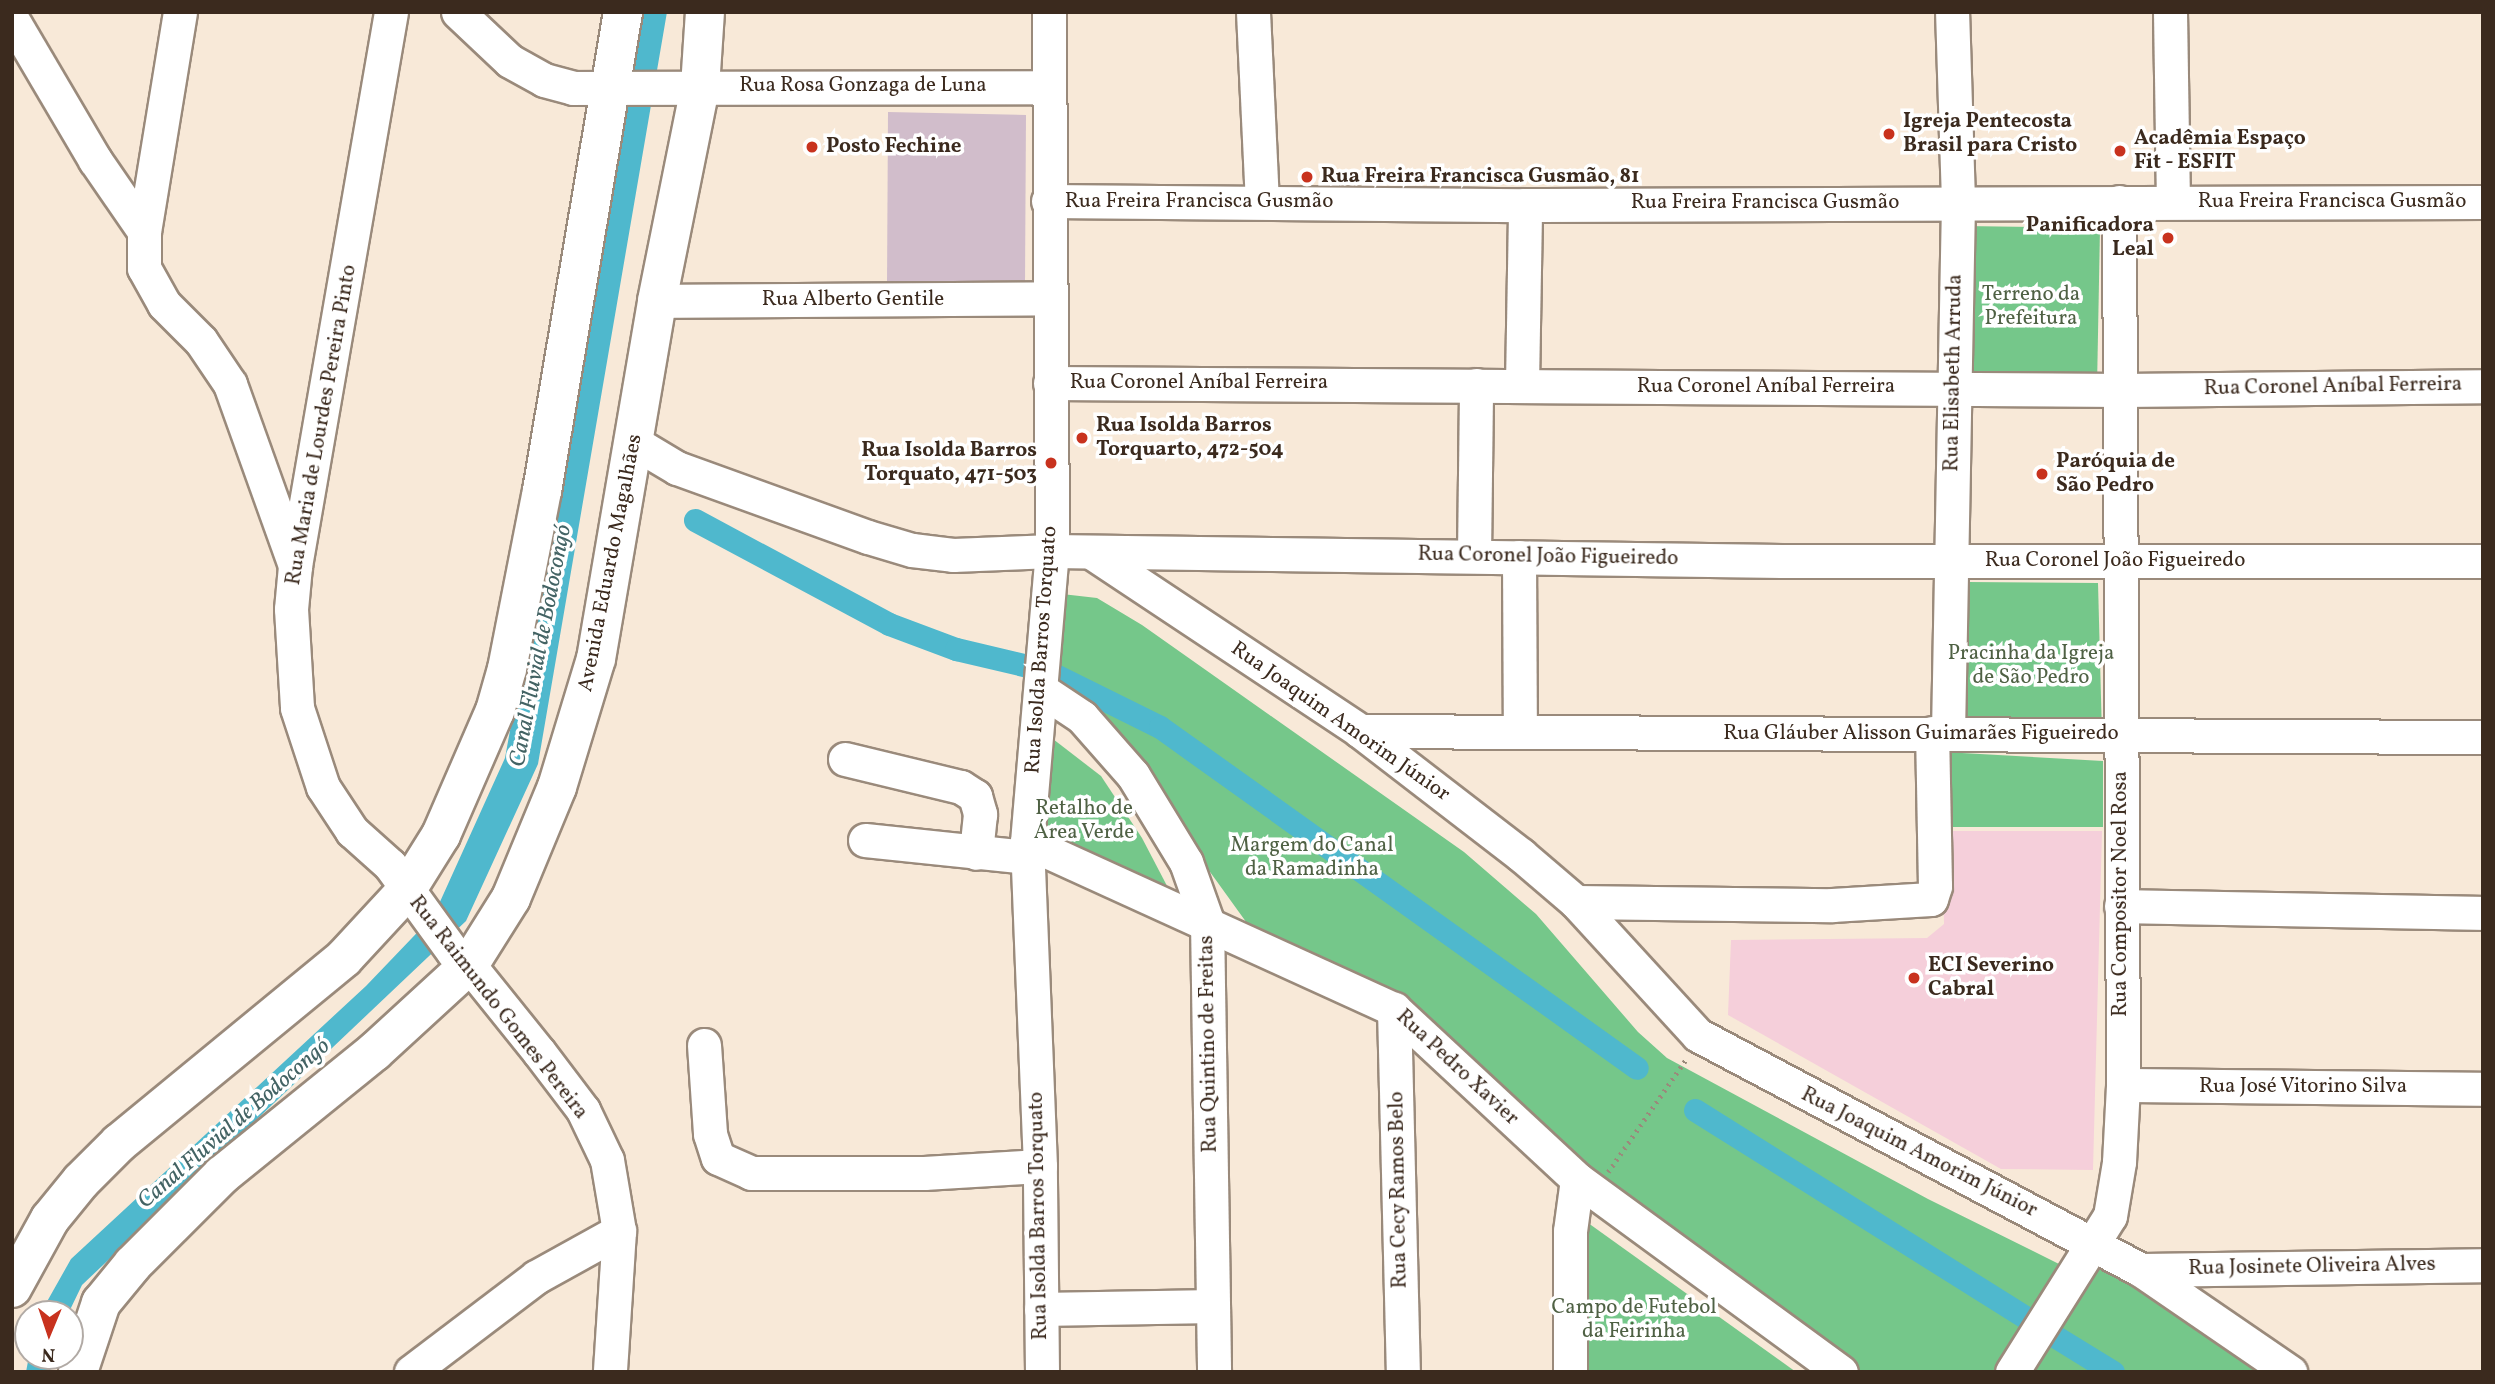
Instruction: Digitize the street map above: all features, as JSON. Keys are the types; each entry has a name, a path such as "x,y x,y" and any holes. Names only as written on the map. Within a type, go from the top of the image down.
{"main road":[{"path":"12,1288 50,1219 109,1152 344,958 406,891 460,794 495,711 507,669 616,88 623,12"},
{"name":"Avenida Eduardo Magalhães","path":"78,1372 101,1303 132,1264 222,1175 374,1052 461,959 516,887 577,724 596,659 635,443 690,87 705,12"}],"street":[{"path":"180,12 144,231 144,268 151,286 201,341 230,384 295,566"},
{"name":"Rua Maria de Lourdes Pereira Pinto","path":"391,12 295,566 293,664 297,708 308,749 323,787 352,831 390,865 406,891"},
{"name":"Rua Rosa Gonzaga de Luna","path":"458,12 510,61 544,80 573,89 1047,87"},
{"name":"Rua Isolda Barros Torquato","path":"1042,1372 1040,1166 1028,850 1043,691 1052,551 1047,87 1049,12"},
{"path":"1254,12 1262,201"},
{"name":"Rua Elisabeth Arruda","path":"1576,902 1832,905 1931,899 1935,886 1950,561 1958,201 1952,12"},
{"path":"2170,12 2174,201"},
{"path":"12,19 95,160 144,231"},
{"name":"Rua Freira Francisca Gusmão","path":"1048,201 1525,205 1958,201 2483,202"},
{"name":"Rua Compositor Noel Rosa","path":"2012,1372 2110,1216 2116,1188 2123,1085 2119,735 2122,390 2119,202"},
{"path":"1522,384 1525,205"},
{"name":"Rua Alberto Gentile","path":"657,301 1050,298"},
{"name":"Rua Coronel Aníbal Ferreira","path":"1050,383 2122,390 2483,386"},
{"path":"1474,556 1476,385"},
{"name":"Rua Coronel João Figueiredo","path":"635,443 677,468 912,550 987,556 1052,551 1094,554 2119,563 2483,561"},
{"name":"Rua Joaquim Amorim Júnior","path":"1094,554 1360,731 1576,902 1662,1001 1702,1037 2141,1270 2290,1372"},
{"path":"1519,557 1520,732"},
{"name":"Rua Quintino de Freitas","path":"1043,691 1082,718 1133,775 1186,862 1206,921 1214,1372"},
{"name":"Rua Gláuber Alisson Guimarães Figueiredo","path":"1360,731 2483,737"},
{"path":"845,759 961,787 975,796 980,814 976,853"},
{"name":"Rua Pedro Xavier","path":"865,840 976,853 1028,850 1206,921 1394,1009 1585,1185 1840,1372"},
{"name":"Rua Raimundo Gomes Pereira","path":"406,891 583,1110 607,1160 619,1231 610,1372"},
{"path":"2121,906 2483,913"},
{"name":"Rua Cecy Ramos Belo","path":"1394,1009 1403,1372"},
{"path":"705,1045 710,1134 718,1158 751,1173 924,1174 1040,1166"},
{"name":"Rua José Vitorino Silva","path":"2123,1085 2483,1088"},
{"path":"1570,1372 1570,1231 1585,1185"},
{"path":"411,1372 536,1276 619,1231"},
{"name":"Rua Josinete Oliveira Alves","path":"2141,1270 2483,1265"},
{"path":"1041,1309 1213,1306"}],"path":[{"path":"1585,1185 1702,1037"}],"shaded area":[{"path":"888,112 1026,115 1025,283 887,285"},
{"name":"ECI Severino Cabral","path":"1942,831 2102,831 2093,1170 2001,1169 1728,1015 1731,940 1927,938 1944,924"}],"green space":[{"name":"Terreno da Prefeitura","path":"1964,226 2100,228 2097,387 1962,385"},
{"name":"Pracinha da Igreja de São Pedro","path":"1967,582 2098,583 2102,736 1958,737"},
{"name":"Margem do Canal da Ramadinha","path":"1062,594 1097,598 1142,625 1464,852 1536,914 1638,1032 1667,1058 1928,1199 2063,1266 1998,1372 1861,1372 1249,926 1169,815 1058,698"},
{"name":"Retalho de Área Verde","path":"1053,739 1101,776 1142,838 1177,905 1041,846"},
{"path":"1944,752 2103,761 2103,827 1941,827"},
{"name":"Campo de Futebol da Feirinha","path":"1577,1215 1796,1372 1582,1372"},
{"path":"2098,1252 2150,1271 2306,1372 2019,1372"}],"water":[{"name":"Canal Fluvial de Bodocongó","path":"641,12 667,12 538,764 466,921 82,1285 75,1300 48,1300 71,1259 366,986 434,915 505,758"},
{"path":"26,1370 50,1370 50,1372"}],"waterway":[{"path":"695,520 889,624 956,649 1045,670 1160,727 1637,1068"},
{"path":"1695,1110 2025,1317"},
{"path":"2056,1337 2113,1372"}],"place":[{"name":"Igreja Pentecosta Brasil para Cristo","path":"1889,134"},
{"name":"Posto Fechine","path":"812,147"},
{"name":"Acadêmia Espaço Fit - ESFIT","path":"2120,151"},
{"name":"Rua Freira Francisca Gusmão, 81","path":"1307,177"},
{"name":"Panificadora Leal","path":"2168,238"},
{"name":"Rua Isolda Barros Torquarto, 472-504","path":"1082,438"},
{"name":"Rua Isolda Barros Torquato, 471-503","path":"1051,463"},
{"name":"Paróquia de São Pedro","path":"2042,474"},
{"name":"ECI Severino Cabral","path":"1914,978"}]}
